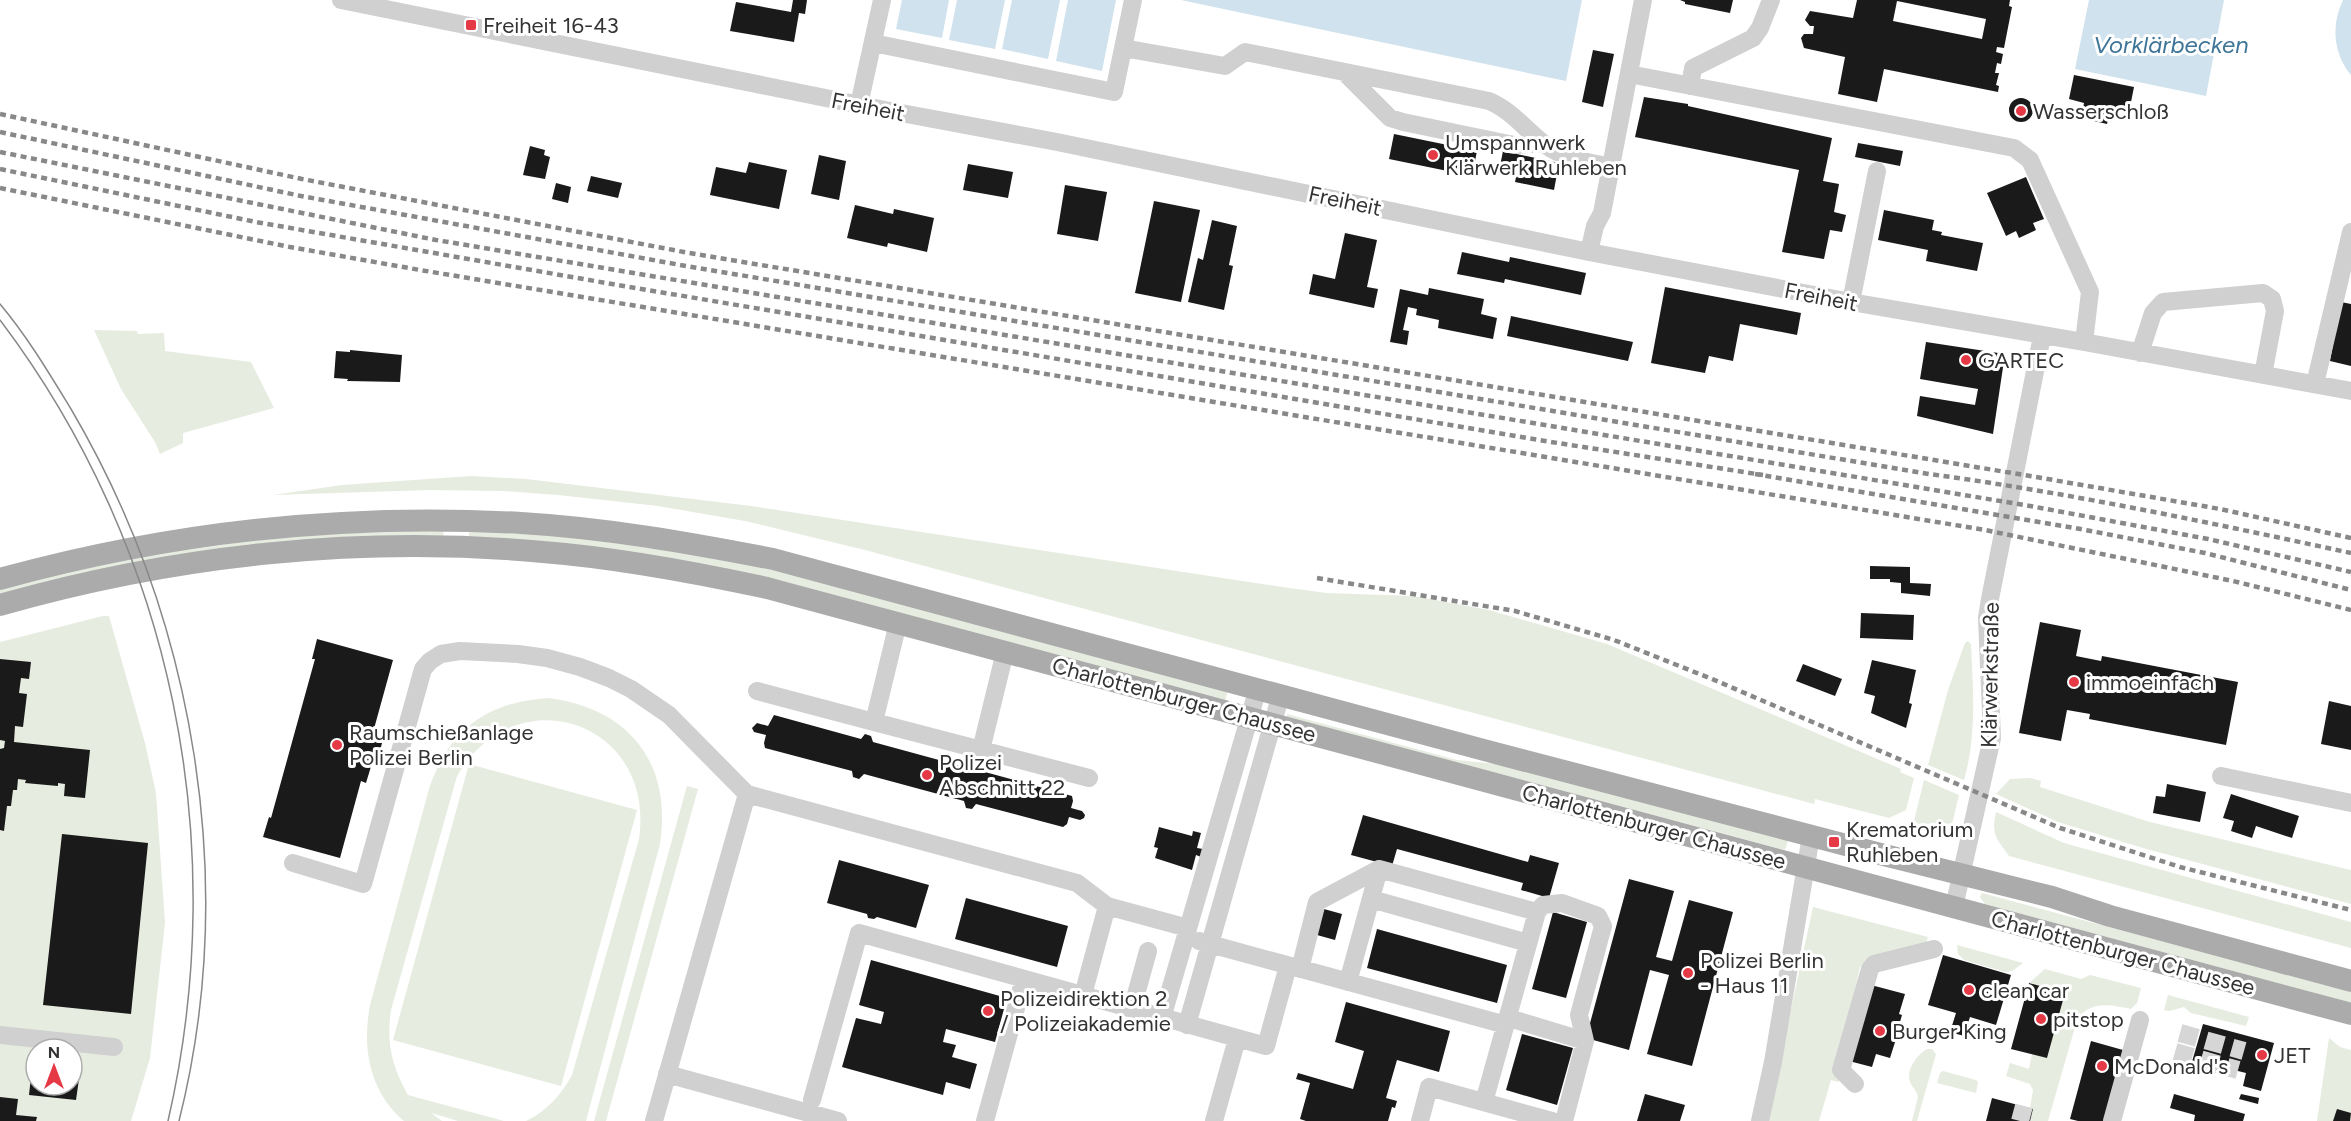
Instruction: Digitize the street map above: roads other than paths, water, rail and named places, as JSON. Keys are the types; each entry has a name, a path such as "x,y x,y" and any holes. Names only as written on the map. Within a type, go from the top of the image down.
{"main road":[{"name":"Charlottenburger Chaussee","path":"0,579 110,552 231,532 329,523 455,520 523,523 701,545 773,559 1961,874 2351,981"},
{"name":"Charlottenburger Chaussee","path":"0,605 42,593 134,573 240,557 359,548 456,547 544,552 687,571 767,588 2351,1014"}],"street":[{"name":"Freiheit","path":"341,0 859,105 1056,142 1589,252 1851,302 2140,352 2351,392"},
{"path":"859,105 882,0"},
{"path":"873,43 1114,92 1133,0"},
{"path":"1589,252 1595,226 1602,213 1643,0"},
{"path":"1690,86 1694,68 1753,38 1760,28 1771,0"},
{"path":"1123,48 1225,66 1245,52 1489,101 1500,105 1543,143 1564,157 1611,167"},
{"path":"1344,72 1390,118 1514,145 1543,143"},
{"path":"1629,74 2004,146 2021,152 2030,160 2090,292 2084,342"},
{"path":"1851,302 1877,171"},
{"path":"2315,384 2345,283 2351,232"},
{"path":"2140,352 2153,313 2163,302 2263,293 2272,299 2275,311 2263,375"},
{"name":"Klärwerkstraße","path":"1954,907 1992,738 1987,618 2042,336"},
{"path":"455,520 456,547"},
{"path":"874,722 898,623"},
{"path":"293,864 363,884 423,669 430,661 441,654 484,651 548,658 580,667 631,689 669,715 747,794 1077,883 1107,906 1187,933 1210,944 1348,982 1585,1041"},
{"path":"981,750 1005,652"},
{"path":"1162,1018 1258,688"},
{"path":"757,691 1089,778"},
{"path":"1188,1025 1281,694"},
{"path":"2221,776 2351,803"},
{"path":"654,1121 747,794"},
{"path":"1760,1121 1811,836"},
{"path":"1348,982 1379,869"},
{"path":"812,1100 859,933 1266,1046 1317,902 1379,869 1537,912"},
{"path":"1371,898 1528,943"},
{"path":"1484,1102 1537,912 1543,905 1562,903 1585,909 1598,916 1603,926 1579,1015 1585,1041 1564,1121"},
{"path":"1083,995 1107,906"},
{"path":"1855,1084 1841,1070 1870,969 1874,964 1934,949"},
{"path":"1132,1009 1148,951"},
{"path":"985,1121 1024,979"},
{"path":"2112,1121 2140,1020"},
{"path":"0,1035 114,1047"},
{"path":"1214,1121 1237,1039"},
{"path":"667,1074 834,1120"},
{"path":"1420,1121 1429,1087 1484,1102 1514,1116 1552,1121"}],"water":[{"path":"902,0 949,0 942,38 896,29"},
{"path":"957,0 1005,0 995,49 949,40"},
{"path":"1012,0 1060,0 1048,59 1002,49"},
{"path":"1068,0 1116,0 1102,71 1056,61"},
{"path":"1181,0 1582,0 1566,81"},
{"name":"Vorklärbecken","path":"2089,0 2224,0 2206,96 2075,69"},
{"path":"2343,0 2351,0 2351,75 2340,58 2336,39 2337,19"}],"tunnel":[{"path":"2180,1033 2244,1051"},
{"path":"2175,1052 2238,1070"},
{"path":"2020,1121 2024,1106"}],"tram line":[{"path":"0,304 46,368 71,409 114,490 149,576 175,664 194,755 204,846 205,939 197,1030 179,1121"},
{"path":"0,320 60,409 108,503 146,601 173,702 189,806 193,911 186,1016 168,1121"}],"railway":[{"path":"0,114 302,179 689,253 2036,477 2220,509 2351,538"},
{"path":"0,132 301,196 686,266 2088,499 2351,553"},
{"path":"0,152 436,240 2030,506 2208,539 2351,572"},
{"path":"0,169 256,222 612,284 1545,441 1763,475"},
{"path":"0,188 290,247 420,270 1985,530 2233,581 2351,610"},
{"path":"1755,474 2075,528 2205,553 2351,590"},
{"path":"1317,578 1515,611 1614,640 1712,679 2060,828 2180,867 2351,910"}],"place":[{"name":"Freiheit 16-43","path":"471,25"},
{"name":"Wasserschloß","path":"2021,111"},
{"name":"Umspannwerk Klärwerk Ruhleben","path":"1433,155"},
{"name":"GARTEC","path":"1966,360"},
{"name":"immoeinfach","path":"2074,682"},
{"name":"Raumschießanlage Polizei Berlin","path":"337,745"},
{"name":"Polizei Abschnitt 22","path":"927,775"},
{"name":"Krematorium Ruhleben","path":"1834,842"},
{"name":"Polizei Berlin - Haus 11","path":"1688,973"},
{"name":"clean car","path":"1969,990"},
{"name":"Polizeidirektion 2 / Polizeiakademie","path":"988,1011"},
{"name":"pitstop","path":"2041,1019"},
{"name":"Burger King","path":"1880,1031"},
{"name":"JET","path":"2262,1055"},
{"name":"McDonald's","path":"2102,1066"}]}
